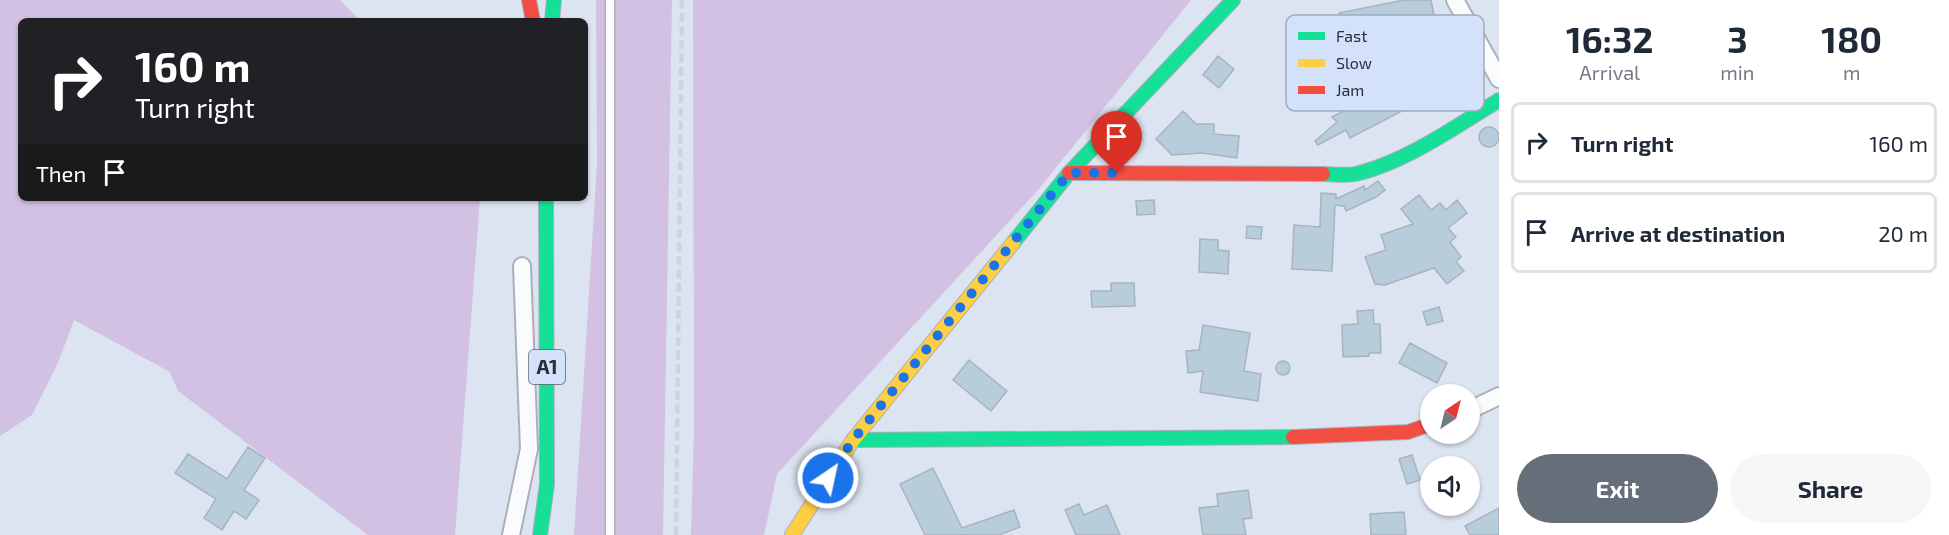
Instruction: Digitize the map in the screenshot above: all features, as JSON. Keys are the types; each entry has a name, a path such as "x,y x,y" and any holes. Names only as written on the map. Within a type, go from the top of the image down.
{"main road":[{"path":"529,0 532,18"},
{"path":"552,18 554,0"},
{"path":"792,535 853,440 1069,173 1233,0"},
{"path":"1484,109 1499,100"},
{"path":"1069,173 1354,174 1387,164 1419,148 1481,111"},
{"name":"A1","path":"540,535 547,484 546,201"},
{"path":"853,440 1306,436 1408,432 1420,428"}],"street":[{"path":"1455,0 1463,15"},
{"path":"1484,52 1499,79"},
{"path":"511,535 529,449 522,266"},
{"path":"1480,405 1499,396"}],"lane":[{"path":"610,0 610,535"}],"shaded area":[{"path":"0,0 340,0 357,18 18,18 18,201 480,201 455,535 368,535 178,391 170,372 74,320 58,363 32,415 0,436"},
{"path":"596,0 672,0 663,535 574,535 597,163"},
{"path":"693,0 1191,0 1038,190 777,474 764,535 691,535 694,430"}],"building":[{"path":"1404,0 1431,0 1434,15 1339,15 1339,13"},
{"path":"1218,56 1234,69 1219,88 1203,75"},
{"path":"1183,111 1196,124 1214,124 1214,134 1239,136 1237,158 1202,153 1172,155 1156,139"},
{"path":"1344,111 1402,111 1350,138 1346,130 1318,145 1315,141 1337,122 1332,117"},
{"path":"1489,127 1496,130 1499,137 1496,144 1489,147 1482,144 1479,137 1482,130"},
{"path":"1378,181 1385,190 1376,197 1346,211 1344,206 1335,205 1332,271 1292,269 1294,225 1320,227 1321,193 1336,194 1336,199 1364,186 1365,190"},
{"path":"1419,195 1431,210 1440,203 1446,210 1457,200 1467,213 1448,228 1456,237 1450,242 1461,257 1456,262 1464,271 1447,284 1434,268 1385,285 1375,284 1365,257 1386,250 1381,235 1413,224 1401,209"},
{"path":"1154,200 1155,214 1137,215 1136,201"},
{"path":"1247,226 1262,227 1261,239 1246,238"},
{"path":"1200,239 1218,240 1218,250 1229,251 1228,274 1199,272"},
{"path":"1111,283 1134,283 1135,306 1092,307 1091,291 1111,291"},
{"path":"1439,307 1443,321 1427,325 1423,312"},
{"path":"1373,310 1374,324 1380,324 1381,353 1343,357 1342,325 1358,324 1357,311"},
{"path":"1203,325 1250,333 1244,371 1261,374 1258,401 1200,392 1203,371 1188,373 1186,351 1199,350"},
{"path":"1410,343 1447,363 1437,383 1399,363"},
{"path":"969,360 1007,391 991,411 953,380"},
{"path":"1280,361 1286,361 1290,368 1286,375 1280,375 1276,371 1276,365"},
{"path":"248,447 265,458 244,490 259,500 246,519 234,511 222,530 204,518 216,499 175,473 188,454 227,479"},
{"path":"1412,455 1420,480 1407,484 1399,459"},
{"path":"933,468 962,528 1014,510 1020,527 999,535 925,535 900,484"},
{"path":"1248,490 1252,518 1243,519 1246,535 1203,535 1199,508 1218,506 1217,494"},
{"path":"1079,504 1084,515 1107,505 1120,535 1076,535 1065,510"},
{"path":"1499,508 1499,535 1470,535 1465,526"},
{"path":"1404,512 1406,535 1371,535 1370,514"}],"railway":[{"path":"676,535 682,0"}],"traffic: fast":[{"path":"552,18 554,0"},
{"path":"1013,243 1069,173 1233,0"},
{"path":"1484,109 1499,100"},
{"path":"1323,174 1355,174 1374,169 1430,143 1481,111"},
{"path":"540,535 547,484 546,201"},
{"path":"853,440 1293,437"}],"traffic: slow":[{"path":"792,535 853,440 1013,243"}],"traffic: jam":[{"path":"529,0 532,18"},
{"path":"1069,173 1323,174"},
{"path":"1293,437 1408,432 1420,428"}],"route":[{"path":"828,478 853,440 1069,173 1117,173"}]}
